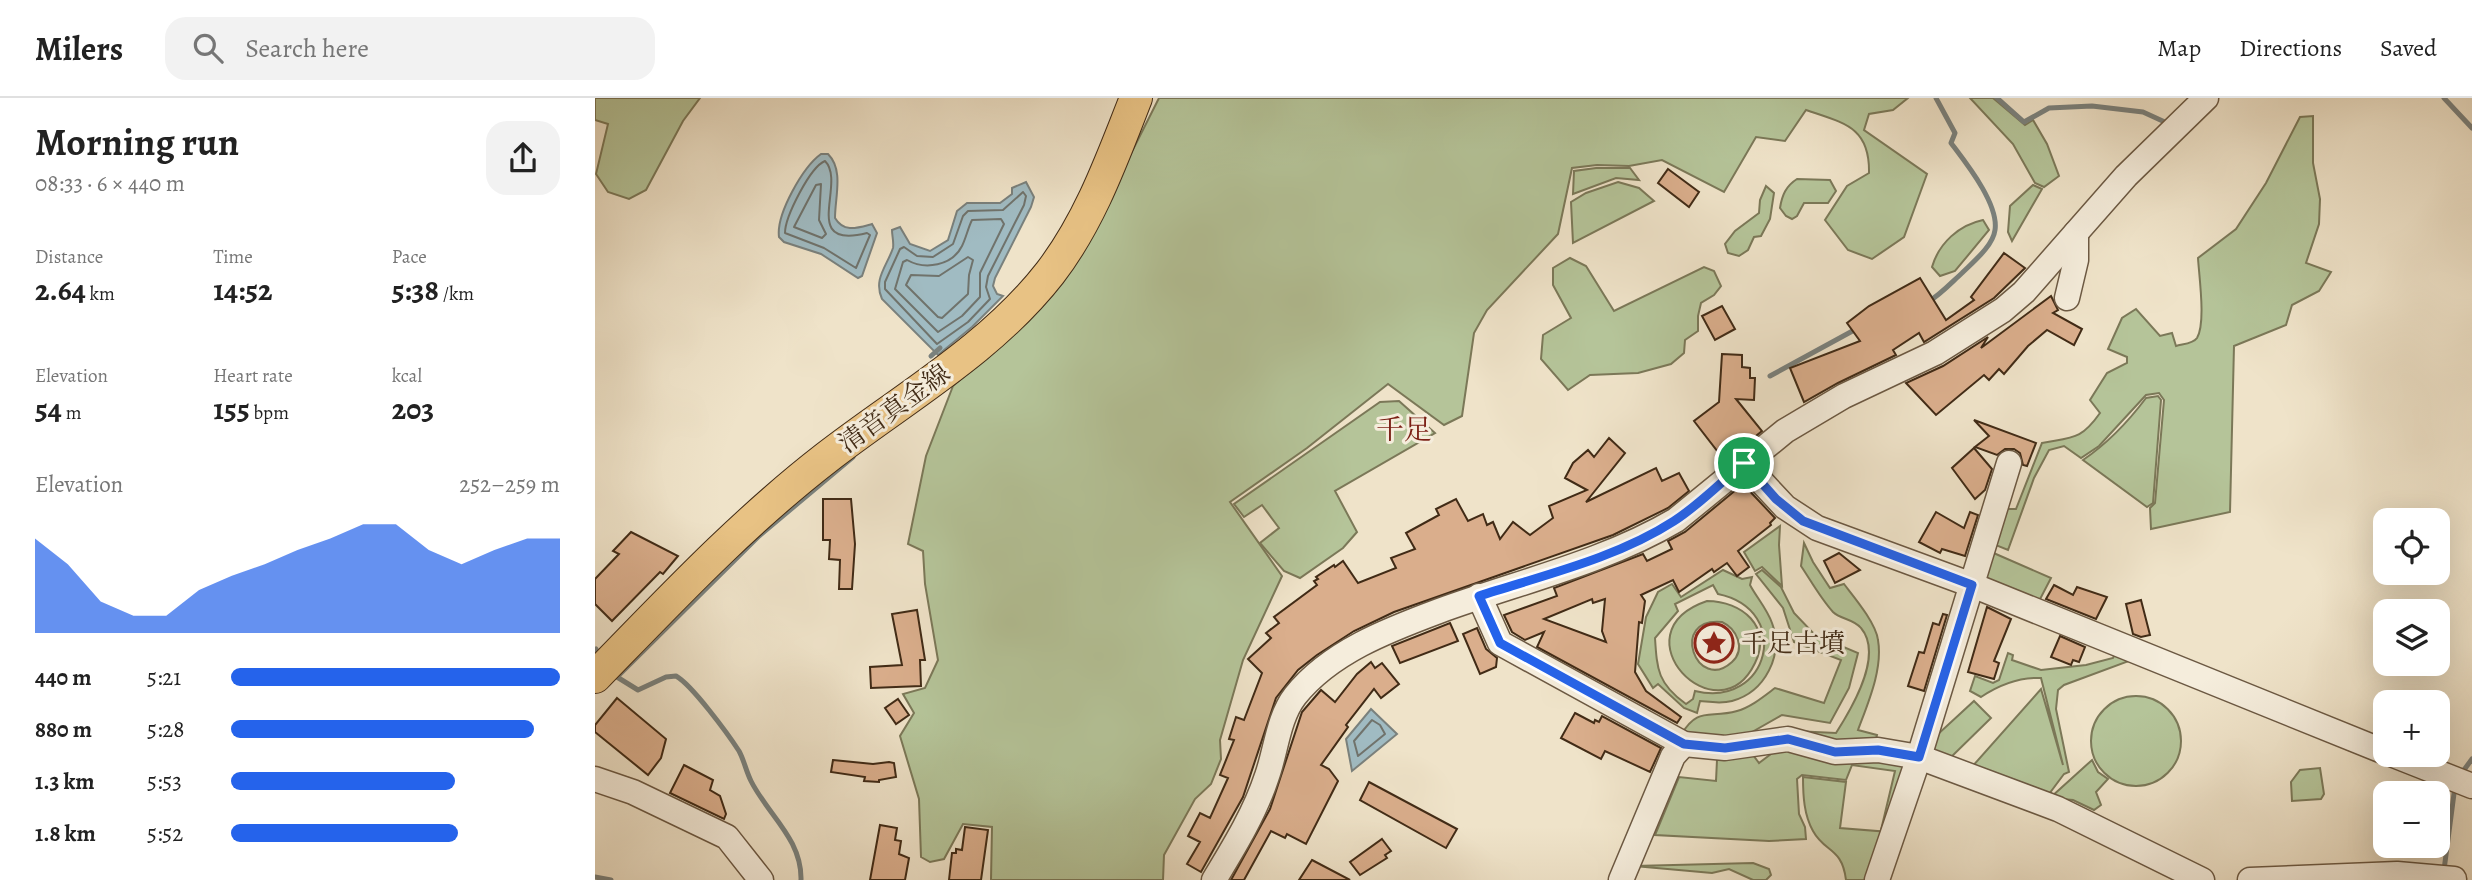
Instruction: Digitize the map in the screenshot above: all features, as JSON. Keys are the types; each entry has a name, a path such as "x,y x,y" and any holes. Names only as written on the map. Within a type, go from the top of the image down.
{"main road":[{"name":"清音真金線","path":"595,677 756,515 825,459 963,358 1011,318 1052,271 1073,240 1091,208 1136,98"}],"street":[{"path":"1214,880 1262,790 1285,715 1293,699 1308,681 1375,636 1479,596 1578,564 1660,530 1785,431 1816,412 1935,353 1980,327 2024,292 2126,176 2206,98"},
{"path":"2067,298 2076,260 2076,233"},
{"path":"1744,463 1776,499 1803,521 1972,585 2373,747"},
{"path":"1877,880 1919,757 2009,463"},
{"path":"1479,596 1500,643 1684,744 1725,748 1788,739 1835,752 1878,750 1919,757 2058,809 2202,880"},
{"path":"1621,880 1673,756 1684,744"},
{"path":"2424,767 2463,783"},
{"path":"595,779 633,792 727,837 761,880"},
{"path":"2250,880 2397,874 2448,878"}],"green space":[{"path":"595,98 700,98 683,121 646,190 629,199 608,192 596,174 608,124 595,120"},
{"path":"1159,98 1908,98 1893,110 1869,114 1864,130 1927,174 1904,237 1872,259 1848,250 1825,220 1847,186 1869,173 1865,145 1852,129 1842,123 1806,110 1785,141 1756,137 1724,192 1662,160 1629,166 1597,165 1572,168 1558,234 1487,310 1474,333 1462,416 1444,425 1388,384 1307,448 1230,502 1282,576 1243,660 1220,740 1221,759 1211,784 1195,799 1164,855 1163,880 991,880 992,827 963,824 944,859 930,862 921,857 919,799 900,736 914,713 903,694 925,688 938,660 925,584 923,551 908,544 926,456 953,386 1032,317 1096,223"},
{"path":"1970,98 1993,98 2025,125 2033,120 2047,144 2059,176 2044,187 2035,183 2013,144"},
{"path":"2313,116 2313,163 2320,199 2319,224 2306,263 2331,272 2319,291 2292,305 2286,325 2234,346 2230,512 2151,529 2150,508 2155,503 2164,400 2159,393 2146,395 2099,446 2081,458 2064,446 2049,450 2034,478 2008,550 1993,544 2001,509 2016,509 2042,443 2081,433 2100,413 2090,400 2107,373 2127,363 2127,357 2108,349 2122,318 2136,309 2160,336 2172,333 2176,346 2190,343 2197,338 2202,311 2198,258 2236,229 2266,183 2300,117"},
{"path":"1630,168 1639,180 1616,178 1573,194 1574,171"},
{"path":"1797,179 1830,180 1836,191 1828,203 1804,203 1797,216 1792,219 1780,208 1785,191"},
{"path":"1618,182 1639,188 1654,201 1573,243 1571,202 1586,193"},
{"path":"2033,185 2042,189 2012,241 2008,232 2010,206"},
{"path":"1766,186 1774,193 1770,219 1761,236 1754,237 1748,250 1739,256 1728,253 1725,244 1735,231 1759,213 1760,200"},
{"path":"1983,220 1989,230 1955,271 1940,276 1932,267 1945,243 1966,226"},
{"path":"1570,258 1586,266 1614,311 1704,267 1714,271 1721,286 1714,295 1701,303 1698,331 1685,340 1684,353 1671,364 1638,373 1590,375 1568,390 1541,359 1543,335 1571,318 1553,285 1553,268"},
{"path":"2158,396 2161,400 2153,503 2147,507 2083,460 2117,432 2146,398"},
{"path":"1399,401 1435,433 1335,491 1357,532 1343,548 1300,578 1284,571 1260,543 1279,528 1262,505 1244,517 1234,504 1380,402"},
{"path":"1780,526 1782,586 1762,567 1755,571 1744,552"},
{"path":"1804,543 1830,588 1844,584 1864,610 1876,633 1879,651 1877,674 1858,730 1877,735 1875,743 1681,735 1693,720 1699,717 1742,709 1775,688 1824,703 1841,660 1794,642 1783,608 1756,574 1762,570 1781,587 1794,613 1815,635 1858,653 1849,688 1830,723 1782,715 1745,736 1794,731 1836,733 1863,681 1869,652 1867,639 1858,625 1833,612 1816,590 1801,566"},
{"path":"1989,551 2051,578 2037,605 1984,582"},
{"path":"1723,570 1742,579 1752,577 1750,585 1772,623 1775,635 1769,671 1754,690 1728,702 1700,701 1697,713 1684,708 1658,684 1653,688 1638,664 1646,617 1658,592 1672,584 1681,597","holes":["1713,585 1718,594 1742,603 1757,618 1764,636 1763,655 1755,672 1741,686 1720,693 1695,691 1693,699 1686,704 1664,683 1658,668 1655,638 1678,611 1675,604"]},
{"path":"1707,601 1732,606 1751,618 1760,638 1760,650 1755,663 1739,684 1719,690 1699,686 1682,673 1672,655 1670,635 1681,616","holes":["1722,622 1738,640 1736,657 1719,669 1708,669 1699,662 1694,652 1692,641 1696,631 1705,624"]},
{"path":"2117,650 2129,661 2064,685 2058,690 2056,709 2069,772 2064,774 2046,798 1971,768 2041,689 2063,765 2041,678 2009,683 1981,697 1970,691 1975,676 1993,683 1999,680 2008,653 2013,655 2012,660 2041,670 2086,665 2113,658"},
{"path":"2136,696 2153,699 2168,709 2178,724 2181,741 2178,758 2168,773 2153,783 2136,786 2119,783 2104,773 2094,758 2091,741 2094,724 2104,709 2119,699"},
{"path":"1974,701 1991,718 1945,763 1929,755 1937,735"},
{"path":"1779,748 1908,761 1881,830 1895,771 1852,765 1846,780 1802,775 1797,779 1799,814 1805,827 1806,839 1769,841 1655,835 1679,777 1716,781 1717,760 1720,755 1753,755 1759,763"},
{"path":"2092,760 2098,772 2108,779 2096,792 2101,805 2094,810 2073,800 2050,798"},
{"path":"2320,768 2324,794 2321,799 2292,801 2291,782 2300,770"},
{"path":"1803,777 1846,782 1840,828 1889,832 1874,880 1846,880 1841,862 1818,838 1810,825"},
{"path":"1753,863 1769,869 1771,875 1766,880 1753,880 1729,869 1712,873 1634,866"}],"water":[{"path":"821,154 828,154 836,168 838,184 835,218 847,228 872,224 877,233 862,276 858,278 821,254 784,242 779,237 782,216 792,192 806,169"},
{"path":"1026,182 1034,197 1031,207 993,286 997,294 1003,296 972,327 938,355 882,299 879,285 893,248 892,230 900,227 910,244 930,251 948,240 957,211 967,203 1000,203 1012,194 1012,188"},
{"path":"1371,709 1397,734 1352,771 1346,739"}],"building":[{"path":"1668,169 1699,192 1689,207 1658,183"},
{"path":"2004,253 2025,268 1994,298 1924,342 1919,333 1893,350 1896,355 1804,402 1790,368 1860,341 1847,323 1869,306 1920,278 1946,320 1974,300 1971,297"},
{"path":"2051,296 2058,310 2053,313 2082,329 2074,345 2047,330 2028,346 2004,374 1999,369 1989,380 1984,375 1936,415 1906,383 1943,366 1988,337 1981,348"},
{"path":"1722,306 1735,329 1715,340 1702,316"},
{"path":"1722,354 1742,355 1742,367 1750,368 1750,378 1755,378 1754,400 1736,399 1762,431 1725,461 1694,421 1719,402"},
{"path":"1974,420 2036,443 2027,466 2023,465 2020,453 2014,449 2005,449 1997,455 1975,447 1989,436"},
{"path":"1609,438 1625,453 1586,502 1656,468 1662,481 1679,473 1689,491 1668,508 1613,535 1394,612 1354,631 1317,655 1298,670 1276,698 1243,797 1201,872 1187,864 1200,842 1188,836 1200,813 1210,818 1228,778 1220,775 1234,740 1229,739 1236,717 1244,720 1262,673 1248,659 1271,638 1266,633 1279,623 1274,617 1317,585 1314,581 1318,579 1316,577 1343,561 1358,583 1396,568 1391,558 1415,549 1406,533 1439,515 1436,509 1456,499 1468,521 1483,514 1487,525 1493,522 1500,539 1513,522 1530,535 1553,518 1549,506 1587,490 1565,478 1573,463 1588,450 1594,457"},
{"path":"1974,448 1992,469 1985,490 1975,499 1952,468"},
{"path":"1743,484 1775,518 1771,525 1738,551 1749,567 1737,576 1727,563 1714,572 1712,569 1679,592 1673,580 1641,595 1645,601 1642,623 1639,622 1635,672 1646,691 1681,717 1677,723 1537,647 1544,632 1525,640 1512,632 1504,615 1557,596 1554,588 1643,554 1647,561 1672,549 1668,541 1685,532","holes":["1592,599 1593,603 1605,599 1602,631 1606,642 1544,619"]},
{"path":"823,499 851,499 855,544 852,589 839,589 840,560 829,559 830,540 823,540"},
{"path":"1936,512 1964,528 1970,512 1978,515 1965,556 1942,549 1940,553 1919,542"},
{"path":"631,532 678,556 663,574 660,572 612,621 595,604 595,579 619,554 613,551"},
{"path":"1839,553 1860,570 1835,583 1824,561"},
{"path":"2054,585 2073,595 2077,587 2107,597 2096,619 2046,599"},
{"path":"2141,600 2150,635 2141,637 2133,634 2126,604"},
{"path":"1987,607 2011,619 1994,661 1999,663 1994,679 1968,672"},
{"path":"917,610 925,660 920,660 921,686 871,688 870,667 902,665 892,614"},
{"path":"1943,614 1947,615 1924,691 1908,686 1919,652 1924,653 1933,623 1939,625"},
{"path":"1450,623 1458,641 1400,663 1392,646"},
{"path":"1477,628 1486,649 1497,658 1496,667 1480,674 1463,634"},
{"path":"2060,636 2085,647 2079,662 2073,660 2071,665 2051,657"},
{"path":"1371,662 1375,668 1382,663 1399,684 1381,698 1374,689 1346,725 1348,727 1321,765 1329,769 1338,781 1306,844 1287,834 1285,838 1271,831 1244,880 1231,880 1270,809 1302,712 1321,690 1335,702 1357,674"},
{"path":"617,698 666,739 661,758 648,775 595,732 595,725"},
{"path":"898,699 909,715 896,724 885,708"},
{"path":"1575,713 1594,723 1595,720 1599,722 1602,716 1661,748 1650,772 1605,751 1601,759 1561,738"},
{"path":"833,760 894,763 896,777 879,782 864,781 865,777 831,772"},
{"path":"684,765 713,780 710,790 720,796 726,814 724,819 670,793"},
{"path":"1369,782 1457,829 1446,848 1360,800"},
{"path":"880,825 897,828 895,840 901,841 899,854 909,858 905,880 870,880"},
{"path":"965,827 988,830 981,880 949,880 952,853 956,853 956,849 962,850"},
{"path":"1382,839 1391,851 1385,855 1387,858 1360,875 1350,862"},
{"path":"1312,860 1350,880 1299,880"}],"waterway":[{"path":"1928,302 1982,253 1991,242 1995,230 1995,220 1987,196 1951,143 1955,133 1936,98"},
{"path":"1997,98 2024,122 2049,108 2092,106 2143,112 2167,123"},
{"path":"2444,98 2472,128"},
{"path":"1770,376 1858,328"},
{"path":"931,356 940,348"},
{"path":"801,880 796,852 758,793 739,751 691,689 676,676 666,677 638,690 617,677 759,536 853,457"},
{"path":"2461,774 2472,759"},
{"path":"2444,870 2455,786"},
{"path":"595,877 611,880"}],"place":[{"name":"千足古墳","path":"1714,643"}],"district":[{"name":"千足","path":"1404,429"}],"route":[{"path":"1744,463 1776,499 1803,521 1972,585 1919,757 1867,749 1835,752 1788,739 1747,747 1701,747 1684,744 1500,643 1479,596 1578,564 1660,530 1676,520 1744,463"}]}
